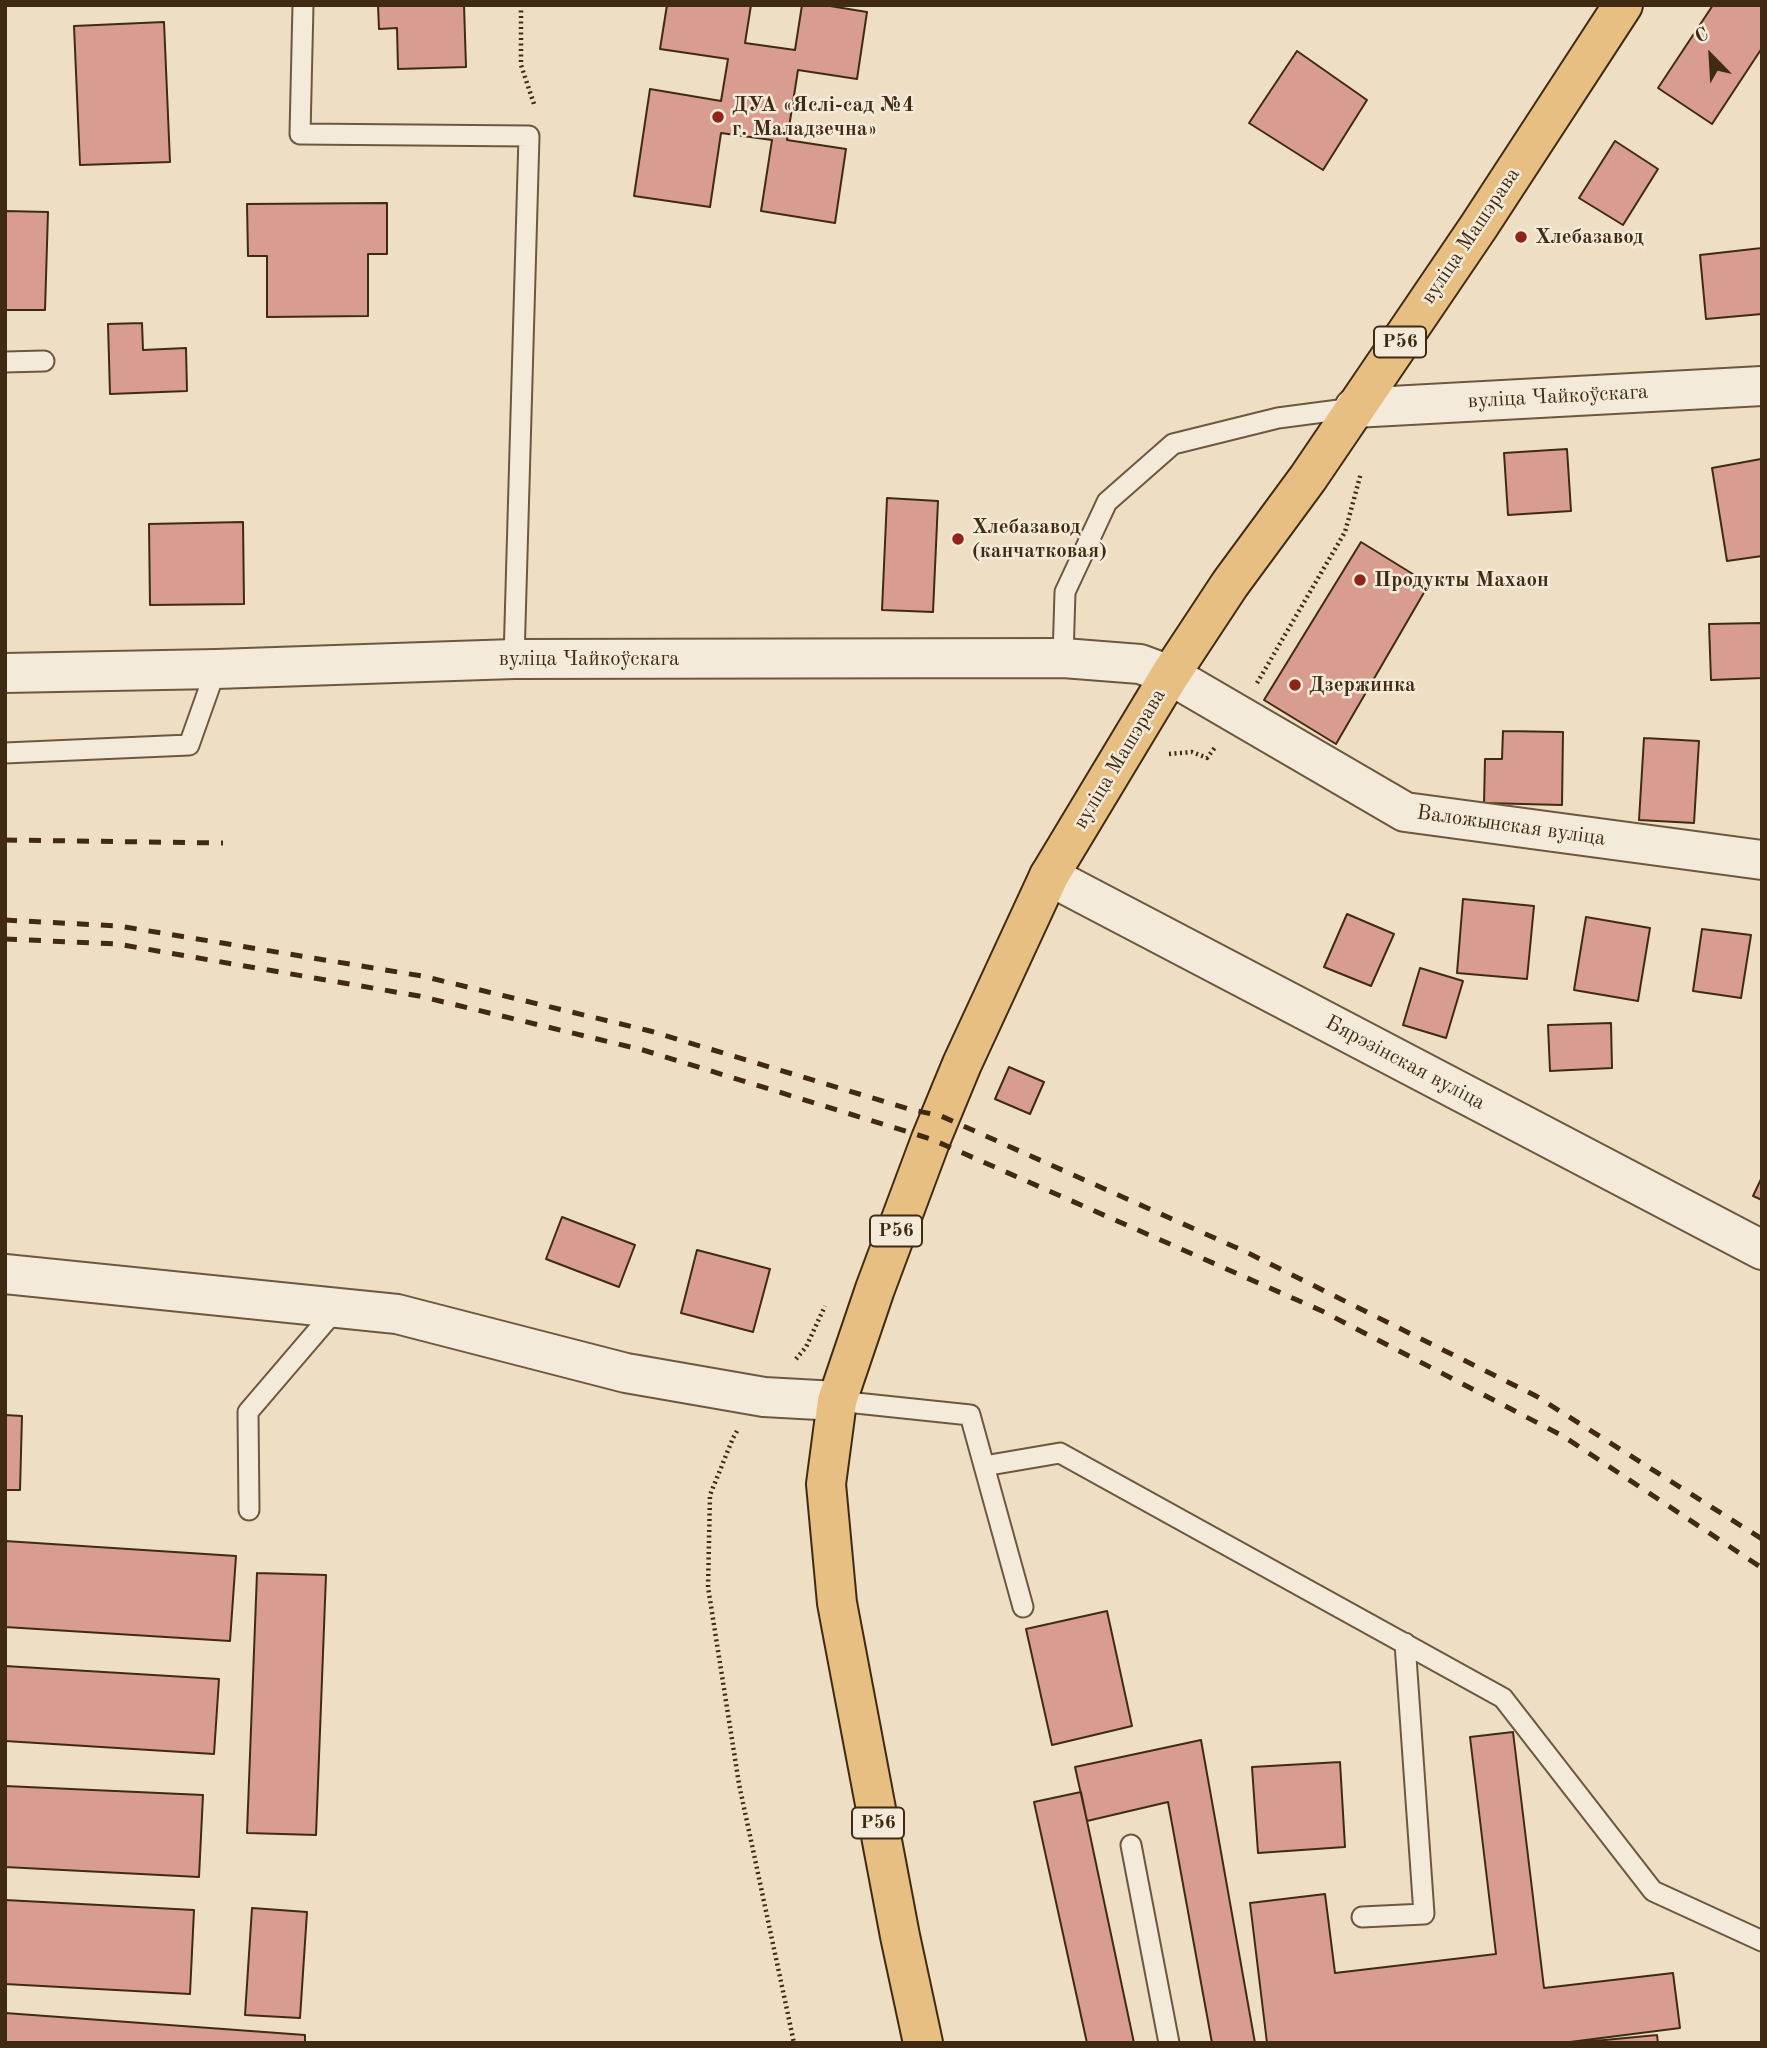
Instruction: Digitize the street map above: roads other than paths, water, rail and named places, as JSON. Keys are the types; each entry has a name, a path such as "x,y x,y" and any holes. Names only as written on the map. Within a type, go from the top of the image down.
{"main road":[{"name":"вуліца Машэрава","path":"923,2043 837,1603 826,1484 837,1401 875,1289 962,1064 1049,876 1170,675 1230,584 1308,478 1479,226 1623,5"}],"street":[{"name":"вуліца Чайкоўскага","path":"1354,408 1762,386"},
{"name":"вуліца Чайкоўскага","path":"5,673 514,659 1063,657 1140,664 1170,675"},
{"name":"Валожынская вуліца","path":"1170,675 1405,812 1762,860"},
{"name":"Бярэзінская вуліца","path":"1049,876 1762,1250"},
{"path":"5,1274 397,1314 626,1373 764,1397 837,1401"}],"lane":[{"path":"303,5 300,134 528,135 514,659"},
{"path":"5,362 44,361"},
{"path":"1063,657 1065,592 1107,502 1173,444 1278,418 1354,408"},
{"path":"5,752 189,746 216,669"},
{"path":"249,1510 248,1412 337,1308"},
{"path":"837,1401 970,1415 1023,1607"},
{"path":"984,1466 1060,1453 1503,1698 1653,1891 1762,1941"},
{"path":"1362,1917 1424,1914 1405,1643"},
{"path":"1131,1845 1170,2043"}],"railway":[{"path":"5,840 223,843"},
{"path":"5,920 119,926 422,976 650,1031 909,1109 941,1116 1246,1252 1536,1396 1762,1539"},
{"path":"5,939 117,944 419,996 643,1050 931,1139 1322,1311 1563,1436 1762,1568"}],"place":[{"name":"ДУА «Яслі-сад №4 г. Маладзечна»","path":"718,117"},
{"name":"Хлебазавод","path":"1521,237"},
{"name":"Хлебазавод (канчатковая)","path":"958,539"},
{"name":"Продукты Махаон","path":"1360,580"},
{"name":"Дзержинка","path":"1295,685"}]}
